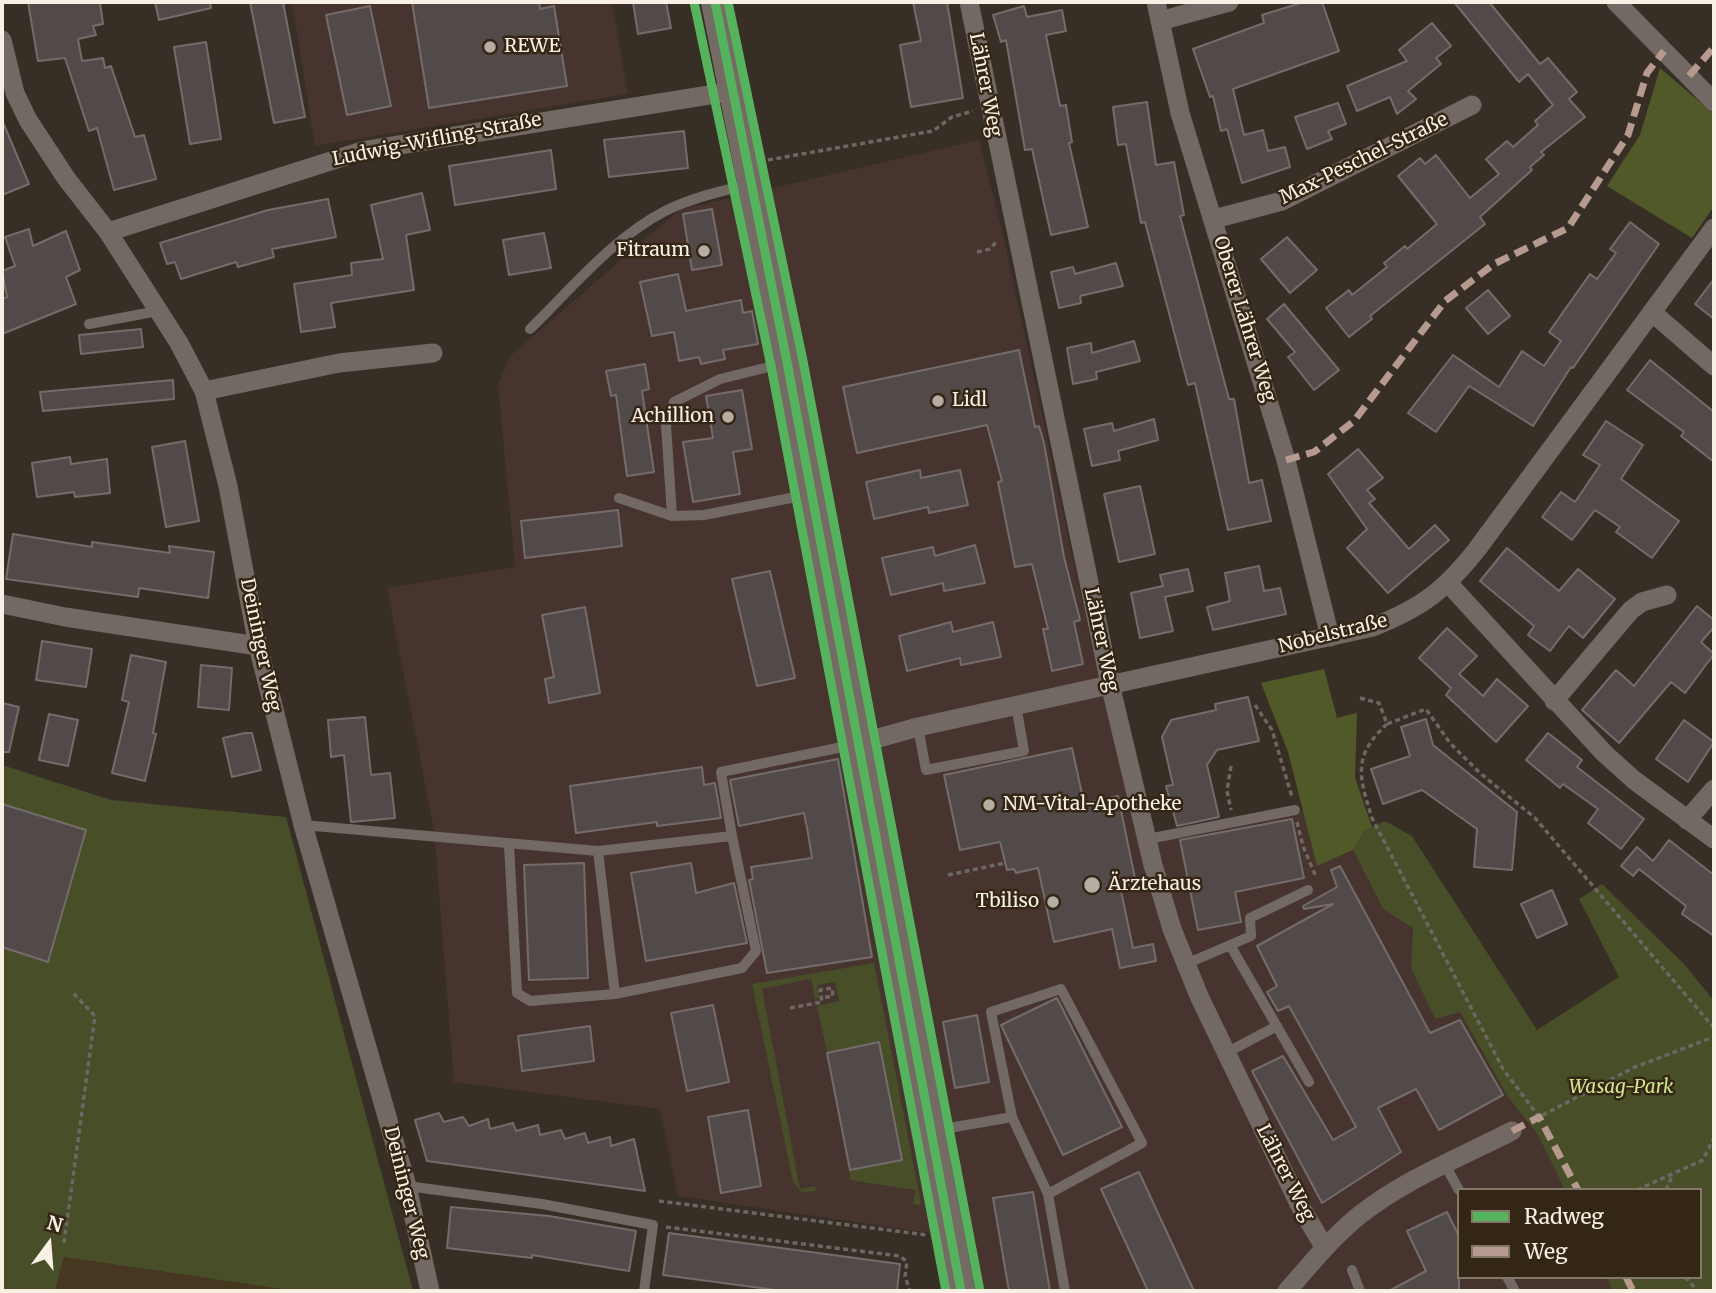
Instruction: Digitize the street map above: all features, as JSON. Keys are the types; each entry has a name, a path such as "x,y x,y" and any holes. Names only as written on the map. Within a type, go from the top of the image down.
{"main road":[{"path":"715,2 734,91 760,172 787,362 961,1291"}],"street":[{"name":"Lährer Weg","path":"969,2 1110,684 1172,929 1226,1053 1301,1209 1325,1248"},
{"path":"1158,11 1229,2"},
{"path":"1616,2 1714,102"},
{"name":"Oberer Lährer Weg","path":"1158,11 1180,113 1286,460 1330,637"},
{"name":"Deininger Weg","path":"2,40 8,95 108,232 205,391 228,486 258,646 303,825 407,1186 430,1291"},
{"name":"Ludwig-Wifling-Straße","path":"108,232 362,151 734,91"},
{"name":"Max-Peschel-Straße","path":"1214,219 1282,201 1472,105"},
{"name":"Nobelstraße","path":"857,744 1016,705 1373,627 1399,617 1449,584 1714,228"},
{"path":"1653,313 1714,366"},
{"path":"205,391 339,363 433,354"},
{"path":"1449,584 1554,701 1614,762 1714,839"},
{"path":"1554,701 1631,610 1642,602 1667,595"},
{"path":"2,604 65,617 258,646"},
{"path":"1688,820 1714,789"},
{"path":"1287,1291 1325,1248 1360,1215 1399,1188 1511,1131"}],"lane":[{"path":"530,328 606,254 646,223 689,201 760,172"},
{"path":"89,324 158,311"},
{"path":"672,516 666,425 674,402 720,379 787,362"},
{"path":"619,498 672,516 704,515 811,494"},
{"path":"919,727 926,770 1024,751 1016,705"},
{"path":"509,845 517,993 530,1001 615,995 742,968 756,951 732,836 722,772 857,744"},
{"path":"1148,839 1295,810"},
{"path":"303,825 598,851 732,836"},
{"path":"598,851 615,995"},
{"path":"1186,964 1251,936 1250,918 1308,890"},
{"path":"1230,945 1309,1082"},
{"path":"1048,1194 1142,1143 1061,989 990,1012 1012,1117 1048,1194 1065,1291"},
{"path":"1226,1053 1277,1026"},
{"path":"930,1131 1012,1117"},
{"path":"1445,1165 1458,1188"},
{"path":"407,1186 542,1204 653,1225 644,1291"},
{"path":"1352,1270 1360,1291"}],"path":[{"path":"760,149 760,172 933,131 952,117 989,108"},
{"path":"1360,698 1379,703 1387,724"},
{"path":"1255,705 1277,742 1303,846 1320,883"},
{"path":"1714,1028 1535,818 1450,743 1426,709 1387,724 1369,745 1360,768 1361,784 1372,818 1503,1069 1539,1117 1635,1067 1714,1037"},
{"path":"1231,766 1227,791 1233,822"},
{"path":"947,875 1005,863"},
{"path":"64,1243 94,1016 74,993"},
{"path":"790,1007 822,1002 821,998"},
{"path":"1642,1188 1703,1160 1714,1137"},
{"path":"1667,1188 1672,1175"},
{"path":"659,1201 935,1233"},
{"path":"653,1225 900,1256 907,1262 905,1276 910,1291"}],"shaded area":[{"path":"292,2 612,2 628,94 315,146"},
{"path":"979,140 1002,230 1092,647 1140,843 1304,811 1317,866 1353,850 1383,909 1414,928 1411,968 1435,1019 1460,1012 1508,1097 1538,1135 1564,1188 1457,1188 1457,1279 1607,1279 1613,1291 984,1291 973,1239 678,1196 660,1109 454,1082 434,830 387,588 515,567 498,385 510,356 679,210"},
{"path":"64,1257 295,1291 55,1291"}],"green space":[{"path":"1660,68 1714,114 1714,206 1692,238 1607,186 1640,135"},
{"path":"1324,669 1337,718 1357,713 1355,778 1372,827 1364,831 1353,850 1317,866 1288,752 1261,683"},
{"path":"2,765 111,800 286,817 413,1291 295,1291 64,1257 55,1291 2,1291"},
{"name":"Wasag-Park","path":"1385,821 1412,836 1537,1030 1619,977 1579,899 1602,884 1684,964 1714,1001 1714,1291 1613,1291 1607,1279 1702,1279 1702,1188 1564,1188 1538,1135 1508,1097 1460,1012 1435,1019 1411,968 1413,928 1383,909 1353,850 1364,831"},
{"path":"874,963 921,1203 919,1205 913,1204 915,1190 850,1180 849,1170 902,1159 879,1043 827,1052 817,1006 839,1001 835,982 817,985 819,998 815,999 811,979 762,989 800,1189 815,1186 816,1191 802,1192 793,1182 752,984"}],"building":[{"path":"28,2 100,2 103,24 93,26 96,35 78,39 82,61 103,58 105,68 111,66 135,137 144,135 156,179 114,190 97,128 89,131 65,58 38,61"},
{"path":"155,2 210,2 211,8 159,20"},
{"path":"250,2 283,2 305,117 274,123"},
{"name":"REWE","path":"412,2 539,2 540,9 554,6 567,86 429,108"},
{"path":"633,2 666,2 671,28 638,34"},
{"path":"913,2 947,2 963,98 911,107 900,45 921,41"},
{"path":"1304,2 1322,2 1339,51 1233,89 1244,135 1263,130 1268,151 1285,147 1290,167 1242,183 1227,129 1221,131 1213,96 1210,97 1193,49 1264,23 1262,15"},
{"path":"1454,2 1489,2 1540,64 1548,58 1577,92 1569,99 1585,117 1541,152 1544,155 1530,167 1532,170 1480,217 1485,224 1370,316 1372,319 1349,337 1326,308 1349,290 1352,295 1387,267 1384,263 1405,246 1407,249 1437,224 1398,176 1420,158 1425,164 1436,155 1470,198 1499,174 1486,159 1507,141 1513,147 1538,125 1535,121 1553,105 1528,74 1519,82"},
{"path":"370,6 391,106 347,115 326,15"},
{"path":"1024,6 1027,17 1062,10 1066,31 1046,35 1060,106 1066,105 1072,142 1069,143 1088,227 1051,235 1032,149 1025,150 1006,40 1001,42 993,15"},
{"path":"1432,23 1451,46 1436,58 1441,64 1408,91 1416,99 1397,114 1390,97 1357,111 1347,86 1407,61 1399,50"},
{"path":"206,42 221,139 190,144 174,47"},
{"path":"1147,102 1156,165 1174,162 1184,215 1180,216 1229,399 1234,399 1249,483 1262,480 1271,521 1228,530 1195,383 1188,385 1145,222 1141,223 1126,144 1118,145 1113,107"},
{"path":"1338,103 1346,124 1328,131 1332,139 1307,149 1295,117"},
{"path":"2,120 29,184 2,195"},
{"path":"684,131 688,168 609,177 604,140"},
{"path":"551,150 556,189 455,205 449,166"},
{"path":"422,193 430,230 406,235 414,290 331,303 335,327 301,332 294,284 352,275 351,263 383,259 371,205"},
{"path":"328,199 336,237 272,249 274,257 238,267 236,262 181,279 175,262 167,264 160,243 268,210"},
{"path":"712,209 722,265 692,270 683,214"},
{"path":"1630,222 1659,244 1573,368 1571,367 1533,426 1469,386 1436,432 1408,413 1453,355 1499,387 1522,351 1544,366 1561,341 1549,332 1590,274 1597,279 1616,253 1610,249"},
{"path":"29,229 33,246 66,231 80,270 66,277 76,304 2,334 2,299 7,297 2,271 15,266 5,237"},
{"path":"544,233 551,268 509,275 503,240"},
{"path":"1287,237 1317,270 1290,293 1261,259"},
{"path":"1116,263 1123,286 1080,296 1081,303 1059,308 1051,272 1073,267 1075,274"},
{"path":"678,274 686,311 741,300 743,313 752,311 758,344 723,350 725,359 701,364 699,357 679,361 674,332 652,336 640,282"},
{"path":"1714,279 1714,319 1695,304"},
{"path":"1488,290 1510,316 1488,334 1466,308"},
{"path":"1284,304 1339,370 1314,390 1288,357 1295,352 1267,319"},
{"path":"141,329 143,347 81,354 79,335"},
{"path":"1134,341 1140,361 1096,372 1097,379 1073,384 1067,348 1091,343 1092,353"},
{"path":"1019,350 1035,427 1039,426 1044,443 1064,557 1080,620 1074,622 1083,664 1052,671 1043,629 1048,629 1032,564 1015,567 998,482 1002,481 987,425 857,453 843,387"},
{"path":"1650,360 1714,412 1714,462 1681,436 1684,432 1627,390"},
{"path":"645,364 649,389 642,391 654,472 627,476 616,395 611,396 606,371"},
{"path":"173,380 174,399 43,411 40,392"},
{"path":"742,390 752,449 733,452 740,494 693,502 683,442 713,438 706,396"},
{"path":"1154,419 1158,440 1118,451 1120,460 1092,466 1084,429 1112,423 1114,431"},
{"path":"1606,421 1643,445 1621,479 1679,521 1652,558 1616,532 1620,527 1595,510 1572,540 1542,517 1561,492 1575,502 1600,465 1583,455"},
{"path":"185,441 199,521 166,527 152,447"},
{"path":"1358,449 1383,478 1367,490 1375,499 1369,503 1409,549 1435,525 1449,540 1388,593 1347,548 1367,529 1328,474"},
{"path":"70,457 71,464 107,459 110,493 75,497 74,492 37,497 32,463"},
{"path":"920,470 921,478 960,470 968,505 929,513 928,507 874,519 866,482"},
{"path":"1140,486 1155,554 1119,562 1104,494"},
{"path":"618,510 622,546 525,558 521,521"},
{"path":"13,534 92,547 92,542 170,553 169,546 214,552 208,598 139,588 138,597 6,579"},
{"path":"975,545 985,583 944,591 943,583 891,595 882,558 933,547 935,556"},
{"path":"1507,548 1559,591 1578,569 1615,599 1583,638 1569,626 1550,651 1528,635 1534,626 1480,581"},
{"path":"1259,566 1264,591 1280,588 1286,614 1213,630 1207,607 1230,601 1225,573"},
{"path":"1188,569 1193,591 1165,597 1173,631 1140,638 1131,593 1163,586 1160,575"},
{"path":"770,571 795,678 757,686 732,579"},
{"path":"1697,606 1714,620 1714,627 1701,642 1714,654 1685,693 1671,682 1619,743 1582,710 1616,670 1634,686"},
{"path":"585,607 600,693 549,703 545,679 554,677 542,615"},
{"path":"951,622 953,632 993,622 1001,657 961,665 960,658 907,671 899,636"},
{"path":"1447,628 1477,656 1459,674 1483,696 1497,679 1528,706 1496,742 1446,695 1451,688 1419,658"},
{"path":"42,641 92,649 86,687 36,680"},
{"path":"131,655 166,662 153,733 156,734 145,781 112,773 129,702 122,700"},
{"path":"201,665 232,668 229,710 198,707"},
{"path":"1248,697 1259,741 1217,750 1207,765 1219,817 1177,826 1166,786 1173,785 1162,737 1171,720 1216,710 1215,704"},
{"path":"2,703 19,707 9,752 2,752"},
{"path":"49,714 78,720 68,766 39,760"},
{"path":"365,717 371,775 390,773 395,818 351,822 344,755 331,757 328,720"},
{"path":"1426,719 1433,745 1517,812 1512,870 1474,867 1477,829 1422,790 1383,804 1371,769 1410,756 1401,727"},
{"path":"1684,720 1714,742 1688,782 1656,759"},
{"path":"252,733 261,770 232,777 223,738"},
{"path":"1548,733 1582,760 1577,767 1644,819 1621,849 1588,823 1598,809 1563,784 1560,788 1526,760"},
{"path":"1072,748 1084,803 1118,796 1137,888 1121,891 1133,948 1153,944 1156,961 1120,968 1112,929 1054,942 1038,868 1016,873 1014,869 1007,870 1000,842 960,850 944,775"},
{"path":"838,759 872,957 767,973 749,880 753,879 751,867 812,858 808,833 804,813 739,826 730,780"},
{"path":"702,767 704,785 715,783 721,818 657,826 657,822 576,833 570,786"},
{"path":"2,804 86,830 48,962 2,947"},
{"path":"1292,819 1304,878 1235,892 1241,922 1198,930 1180,840"},
{"path":"1669,840 1714,875 1714,936 1682,914 1686,906 1639,869 1633,876 1621,866 1637,847 1653,861"},
{"path":"584,863 588,978 529,980 524,865"},
{"path":"691,863 696,893 734,883 747,943 646,961 631,873"},
{"path":"1340,866 1430,1033 1460,1020 1503,1095 1439,1130 1416,1089 1378,1108 1401,1152 1322,1203 1252,1071 1283,1056 1333,1140 1356,1127 1289,1006 1278,1011 1267,992 1277,986 1257,946 1333,904 1304,909 1303,906 1337,887 1331,870"},
{"path":"1552,890 1567,924 1537,938 1521,904"},
{"path":"1057,998 1122,1127 1063,1155 1001,1025"},
{"path":"713,1005 729,1082 687,1091 671,1013"},
{"path":"977,1015 989,1082 955,1088 943,1022"},
{"path":"590,1026 594,1061 522,1071 518,1036"},
{"path":"879,1042 902,1160 850,1170 827,1053"},
{"path":"748,1110 761,1186 721,1193 708,1117"},
{"path":"439,1113 444,1122 463,1117 469,1126 488,1119 490,1129 513,1123 516,1131 538,1125 540,1135 561,1130 565,1139 585,1133 588,1143 610,1137 611,1146 634,1139 645,1191 427,1161 415,1120"},
{"path":"1139,1172 1194,1291 1148,1291 1101,1189"},
{"path":"1033,1192 1050,1291 1009,1291 993,1198"},
{"path":"451,1207 549,1216 636,1231 629,1271 532,1255 532,1258 447,1248"},
{"path":"1447,1212 1457,1232 1459,1291 1389,1291 1426,1271 1407,1231"},
{"path":"669,1233 900,1264 897,1291 783,1291 663,1275"}],"marked path":[{"path":"1689,76 1714,47"},
{"path":"1286,460 1314,452 1354,421 1445,301 1494,264 1568,228 1628,135 1647,73 1664,51"},
{"path":"1512,1131 1539,1117 1577,1188"},
{"path":"1627,1279 1633,1291"}],"cycle path":[{"path":"694,2 771,366 946,1291"},
{"path":"715,2 787,362 961,1291"},
{"path":"728,2 803,361 980,1291"}],"place":[{"name":"REWE","path":"490,47"},
{"name":"Fitraum","path":"704,251"},
{"name":"Lidl","path":"938,401"},
{"name":"Achillion","path":"728,417"},
{"name":"NM-Vital-Apotheke","path":"989,805"},
{"name":"Ärztehaus","path":"1092,885"},
{"name":"Tbiliso","path":"1053,902"}]}
